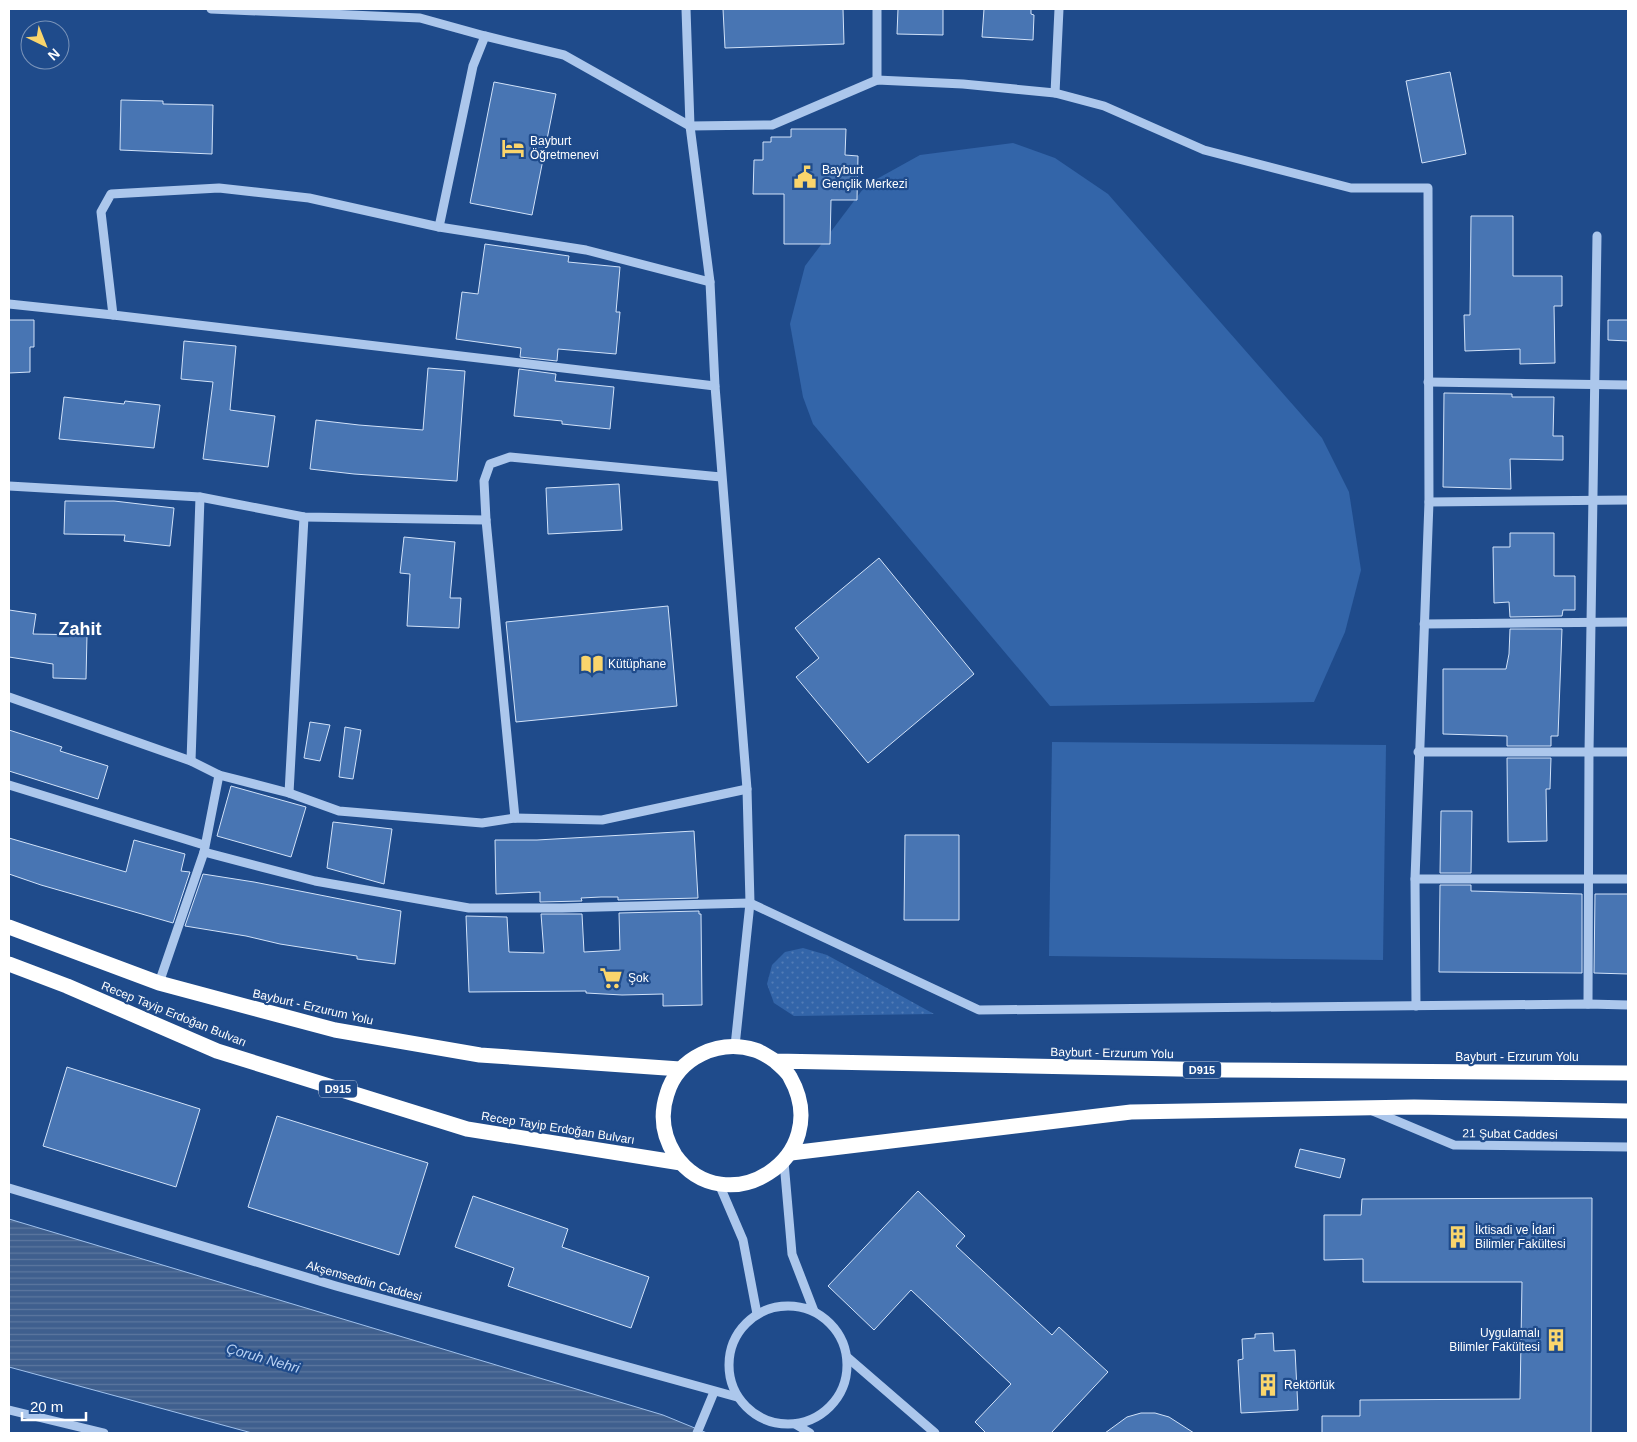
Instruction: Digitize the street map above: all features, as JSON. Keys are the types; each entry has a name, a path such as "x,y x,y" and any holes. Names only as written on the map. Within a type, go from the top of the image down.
{"highway":[{"name":"Bayburt - Erzurum Yolu","path":"9,927 159,983 335,1030 480,1055 680,1069"},
{"name":"Recep Tayip Erdoğan Bulvarı","path":"9,964 67,986 217,1050 467,1129 681,1163"},
{"name":"Bayburt - Erzurum Yolu","path":"735,1046 756,1050 775,1061 789,1076 798,1094 802,1114 799,1134 787,1157 765,1177 743,1184 719,1184 698,1176 681,1163 669,1146 663,1126 663,1106 669,1086 680,1069 696,1056 715,1048 735,1046"},
{"name":"Bayburt - Erzurum Yolu","path":"775,1061 1216,1070 1628,1073"},
{"path":"787,1157 1131,1112 1414,1107 1628,1110"}],"street":[{"path":"211,9 420,13 485,36 564,55 690,126 772,125 877,80 963,84 1055,93 1104,106 1204,150 1351,188 1428,188 1428,502 1418,752 1415,879 1416,1006"},
{"path":"686,9 690,126 710,282 715,386 747,789 750,903 735,1046"},
{"path":"877,9 877,80"},
{"path":"1055,93 1059,9"},
{"path":"439,227 473,66 485,36"},
{"path":"113,315 101,212 111,194 219,188 309,198 439,227 586,250 710,282"},
{"path":"1588,1004 1588,752 1597,236"},
{"path":"9,304 715,386"},
{"path":"1428,382 1628,385"},
{"path":"515,818 486,520 484,481 490,464 510,457 722,477"},
{"path":"9,486 200,497 304,517 486,520"},
{"path":"191,761 200,497"},
{"path":"1428,502 1628,500"},
{"path":"289,793 304,517"},
{"path":"1424,624 1628,622"},
{"path":"9,697 191,761 219,775 289,793 339,811 482,823 515,818 602,820 747,789"},
{"path":"1418,752 1628,752"},
{"path":"159,983 204,849 219,775"},
{"path":"9,785 204,849 315,881 469,908 562,908 750,903 979,1010 1628,1005"},
{"path":"1415,879 1628,879"},
{"name":"21 Şubat Caddesi","path":"1368,1108 1454,1145 1628,1147"},
{"path":"787,1157 792,1254 814,1311"},
{"path":"719,1184 743,1240 757,1314"},
{"name":"Akşemseddin Caddesi","path":"9,1188 336,1286 737,1397"},
{"path":"795,1306 814,1311 830,1323 841,1338 847,1358 846,1381 835,1402 817,1417 795,1424 773,1423 753,1413 737,1397 729,1375 730,1351 740,1330 757,1314 776,1307 795,1306"},
{"path":"847,1358 935,1433"},
{"path":"697,1433 714,1392"},
{"path":"9,1410 104,1433"},
{"path":"795,1424 810,1433"}],"shaded area":[{"path":"1013,143 1055,158 1108,194 1322,438 1349,492 1361,570 1345,632 1314,702 1050,706 813,424 803,397 790,324 805,266 866,185 920,155"},
{"path":"1052,742 1386,745 1383,960 1049,956"},
{"path":"803,948 827,955 934,1014 794,1016 774,1003 767,984 772,965 785,952"}],"water":[{"name":"Çoruh Nehri","path":"9,1219 663,1415 707,1433 252,1433 9,1367"}],"building":[{"path":"723,9 843,9 844,44 725,48"},
{"path":"898,9 943,9 943,35 897,34"},
{"path":"984,9 1031,9 1031,14 1034,15 1033,40 982,37"},
{"path":"1450,72 1466,154 1422,163 1406,81"},
{"name":"Bayburt Öğretmenevi","path":"494,82 556,94 532,215 470,203"},
{"path":"121,100 163,101 163,104 213,105 212,154 120,150"},
{"name":"Bayburt Gençlik Merkezi","path":"791,129 846,129 845,155 858,156 857,200 831,200 830,244 784,244 784,194 753,194 754,160 763,160 763,142 771,142 771,137 791,137"},
{"path":"1471,216 1513,216 1513,276 1562,276 1562,306 1554,306 1555,363 1520,364 1520,349 1465,351 1464,315 1470,315"},
{"path":"485,244 569,256 568,262 620,267 616,312 620,312 616,354 558,349 557,361 520,357 521,348 456,339 462,292 478,294"},
{"path":"9,320 34,320 34,347 30,347 30,372 9,373"},
{"path":"1608,320 1628,320 1628,341 1608,340"},
{"path":"184,341 236,346 230,410 275,416 268,467 203,459 213,382 181,379"},
{"path":"428,368 465,371 457,481 310,469 316,420 423,430"},
{"path":"519,369 556,374 555,381 614,387 610,429 514,416"},
{"path":"1444,393 1512,394 1512,397 1554,397 1553,436 1563,436 1563,460 1510,459 1511,489 1443,487"},
{"path":"64,397 124,404 125,401 160,405 154,448 59,439"},
{"path":"619,484 622,530 548,534 546,488"},
{"path":"65,501 114,501 174,508 170,546 124,541 125,535 64,534"},
{"path":"1510,533 1554,533 1554,576 1575,576 1575,610 1563,610 1562,616 1510,617 1509,602 1494,603 1493,547 1510,547"},
{"path":"404,537 455,542 450,598 461,598 459,628 407,626 410,574 400,573"},
{"path":"879,558 974,674 868,763 796,677 819,658 795,628"},
{"name":"Kütüphane","path":"668,606 677,706 516,722 506,622"},
{"path":"9,610 36,614 33,634 87,635 86,679 53,678 53,664 9,657"},
{"path":"1510,629 1562,629 1558,736 1551,736 1551,746 1507,746 1507,736 1443,734 1443,669 1506,669"},
{"path":"310,722 330,725 320,761 304,758"},
{"path":"345,727 361,730 353,779 339,777"},
{"path":"9,730 62,747 60,751 108,766 98,799 9,771"},
{"path":"1507,758 1551,758 1550,789 1546,789 1547,841 1508,842"},
{"path":"231,786 306,807 291,857 217,836"},
{"path":"1441,811 1472,811 1471,873 1440,873"},
{"path":"333,822 392,829 384,884 327,868"},
{"path":"694,831 698,898 618,900 618,897 601,897 581,898 582,901 540,902 540,892 496,894 495,840 537,840"},
{"path":"905,835 959,835 959,920 904,920"},
{"path":"9,838 126,872 134,840 185,854 181,871 190,872 173,923 9,874"},
{"path":"203,874 254,882 401,911 395,964 357,959 357,956 185,926"},
{"path":"1440,885 1471,885 1471,891 1582,894 1582,973 1439,972"},
{"path":"1595,894 1628,894 1628,974 1594,973"},
{"path":"699,911 699,914 701,914 702,1005 663,1006 663,994 622,995 586,993 586,991 469,992 466,916 507,917 509,952 544,953 541,914 582,914 584,952 620,950 619,913"},
{"path":"67,1067 200,1109 176,1187 43,1146"},
{"path":"277,1116 428,1163 399,1255 248,1207"},
{"path":"1300,1149 1345,1159 1340,1178 1295,1167"},
{"path":"918,1191 965,1236 956,1246 1052,1335 1059,1327 1108,1372 1051,1433 986,1433 975,1422 1011,1384 911,1290 874,1330 828,1286"},
{"path":"473,1196 568,1229 562,1247 649,1277 631,1328 508,1286 514,1268 455,1247"},
{"path":"1592,1198 1591,1433 1322,1433 1322,1416 1360,1416 1360,1400 1520,1399 1522,1282 1363,1282 1363,1259 1324,1260 1324,1215 1361,1215 1362,1199"},
{"name":"Rektörlük","path":"1273,1333 1274,1351 1295,1350 1298,1410 1241,1413 1238,1360 1243,1359 1242,1339 1255,1338 1255,1334"},
{"path":"1141,1413 1155,1413 1169,1417 1194,1433 1105,1433 1127,1417"}],"place":[{"name":"Bayburt Öğretmenevi","path":"513,148"},
{"name":"Bayburt Gençlik Merkezi","path":"805,177"},
{"name":"Kütüphane","path":"592,664"},
{"name":"Şok","path":"611,978"},
{"name":"İktisadi ve İdari Bilimler Fakültesi","path":"1458,1237"},
{"name":"Uygulamalı Bilimler Fakültesi","path":"1556,1340"},
{"name":"Rektörlük","path":"1268,1385"}],"district":[{"name":"Zahit","path":"80,629"}]}
